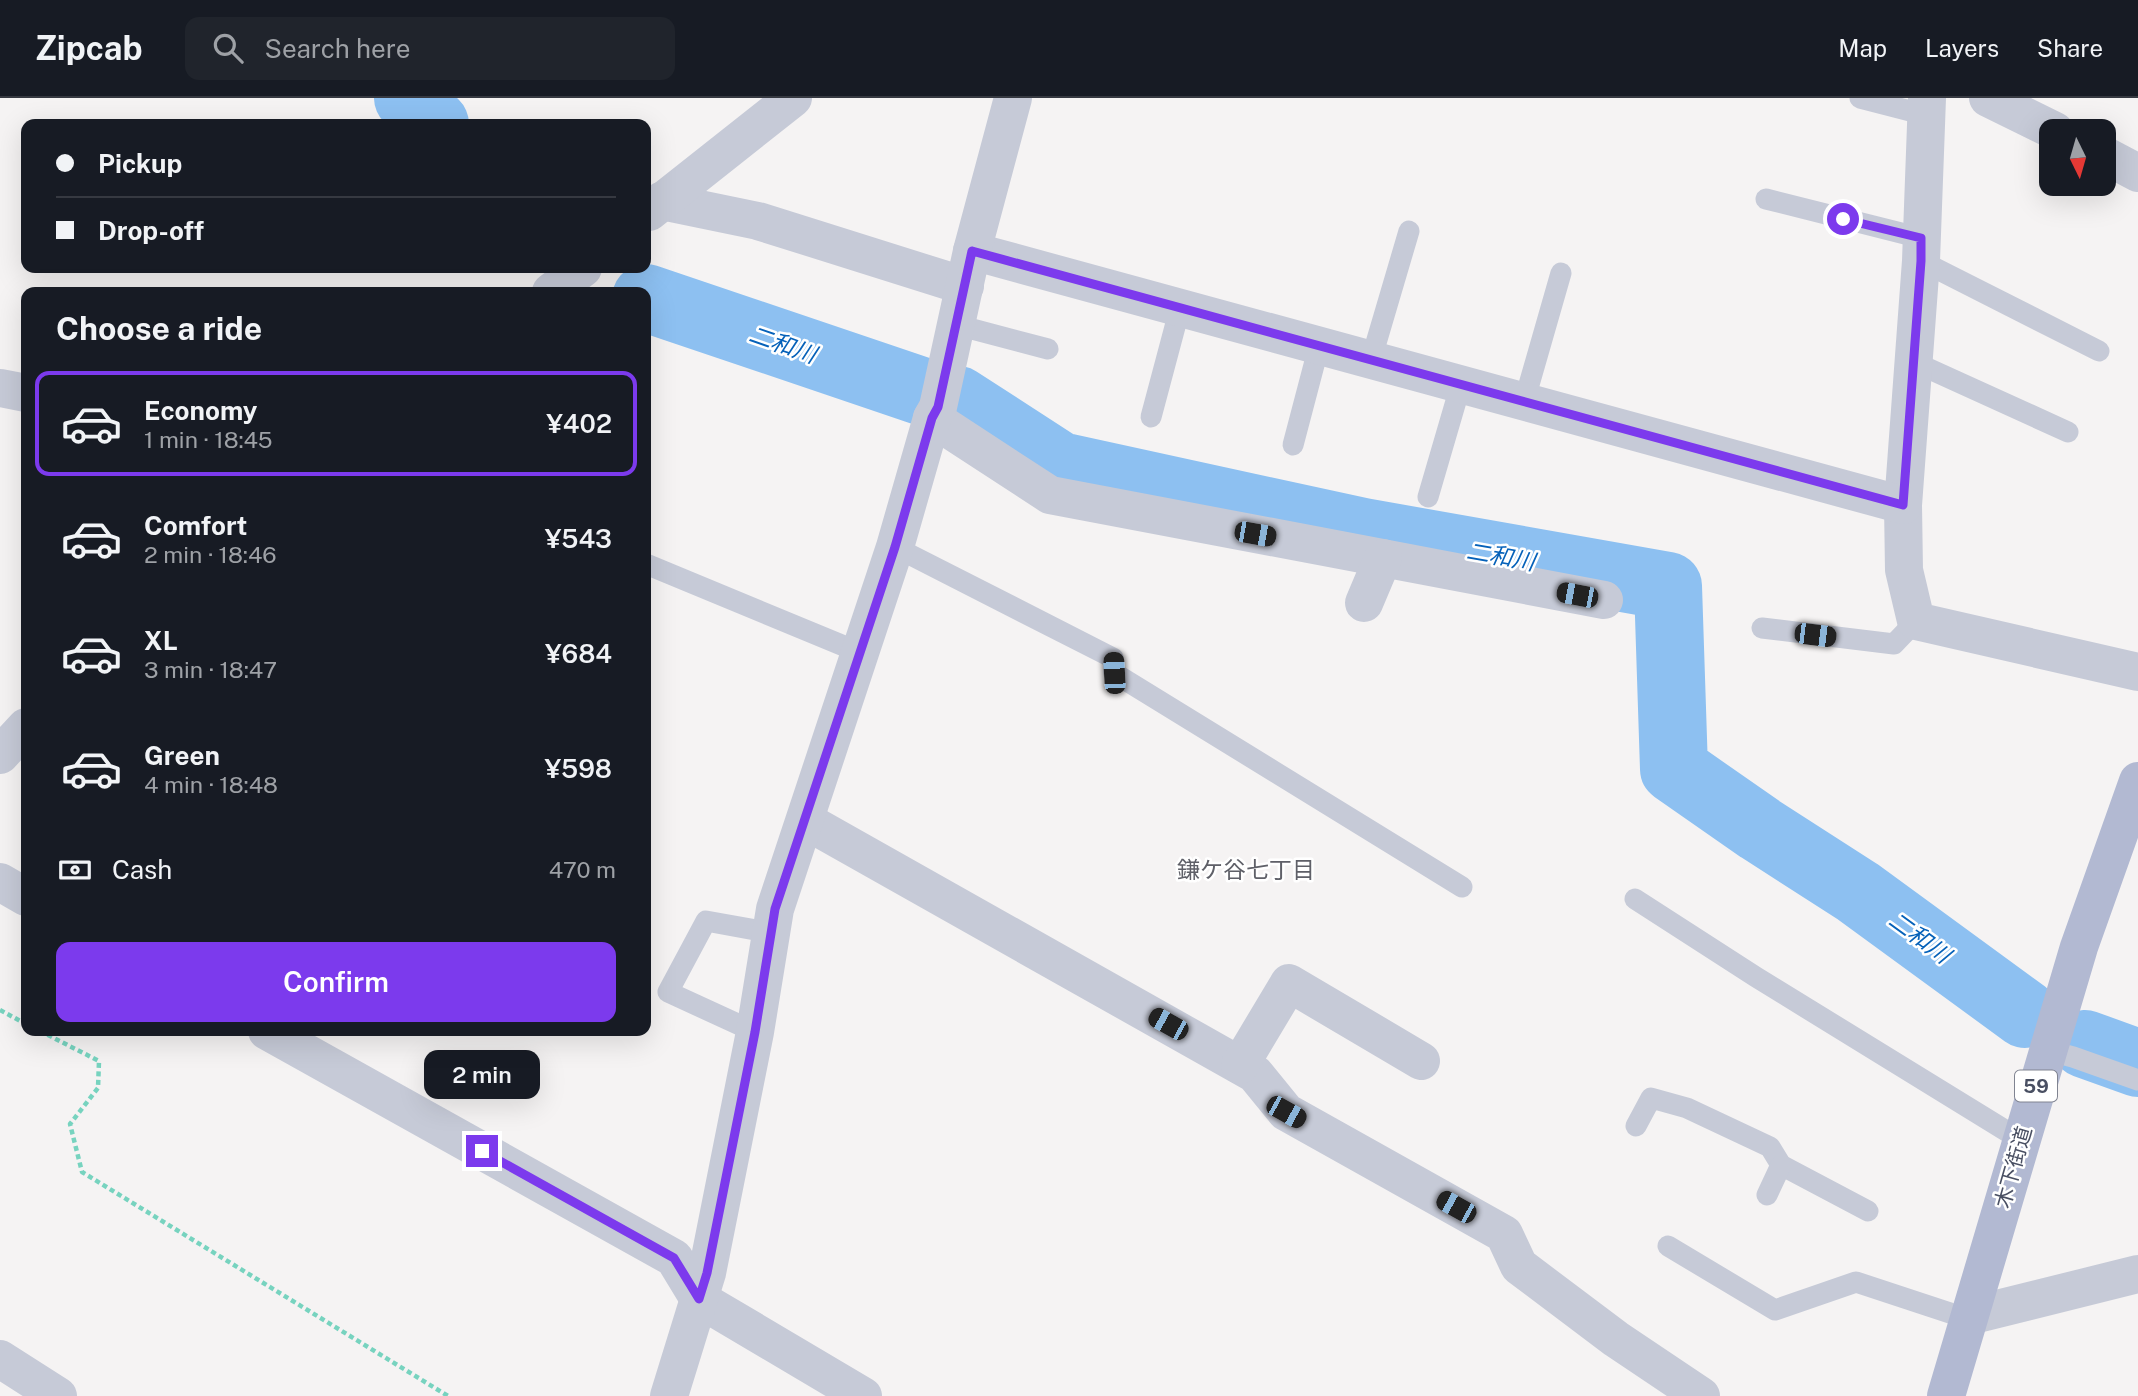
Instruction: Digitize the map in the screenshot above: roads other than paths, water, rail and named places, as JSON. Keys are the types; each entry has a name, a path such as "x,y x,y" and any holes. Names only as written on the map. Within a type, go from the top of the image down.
{"main road":[{"name":"木下街道","path":"1947,1396 2047,1050 2096,894 2136,791"}],"street":[{"path":"654,208 793,98"},
{"path":"669,1396 707,1273 755,1032 775,909 861,653 938,402 968,268 1013,98"},
{"path":"1988,98 2039,123"},
{"path":"1926,106 1921,250 1903,505 1904,570 1916,621 2138,672"},
{"path":"2116,161 2138,173"},
{"path":"654,208 758,221 968,268 1180,308 1903,505"},
{"path":"0,387 21,392"},
{"path":"938,402 1050,495 1604,600"},
{"path":"1364,603 1383,558"},
{"path":"806,821 1240,1065 1255,1074 1286,1112 1504,1234 1519,1266 1616,1339 1700,1396"},
{"path":"0,882 21,894"},
{"path":"1240,1065 1289,983 1421,1061"},
{"path":"276,1036 674,1258 699,1299 863,1396"},
{"path":"1969,1316 2138,1274"},
{"path":"0,1359 58,1396"}],"lane":[{"path":"1860,98 1926,106"},
{"path":"1766,199 1921,250 2099,351"},
{"path":"1371,360 1409,231"},
{"path":"1524,402 1560,273"},
{"path":"1151,416 1180,308"},
{"path":"957,325 1048,349"},
{"path":"1293,445 1319,346"},
{"path":"1914,362 2068,432"},
{"path":"1428,497 1461,384"},
{"path":"895,547 1113,658 1114,673 1462,887"},
{"path":"651,566 861,653"},
{"path":"1762,628 1894,644 1916,621"},
{"path":"1635,899 2021,1140"},
{"path":"755,1032 668,992 706,921 772,933"},
{"path":"2047,1050 2138,1080"},
{"path":"1636,1126 1651,1098 1687,1108 1770,1147 1781,1165 1868,1210"},
{"path":"1767,1195 1781,1165"},
{"path":"1668,1246 1775,1310 1856,1282 1969,1316"}],"waterway":[{"name":"二和川","path":"408,98 430,119"},
{"name":"二和川","path":"651,300 921,391"},
{"name":"二和川","path":"958,400 1060,466 1363,532 1668,586 1674,769 1858,892 2025,1014"},
{"name":"二和川","path":"2085,1044 2138,1063"}],"district":[{"name":"鎌ケ谷七丁目","path":"1246,869"}]}
